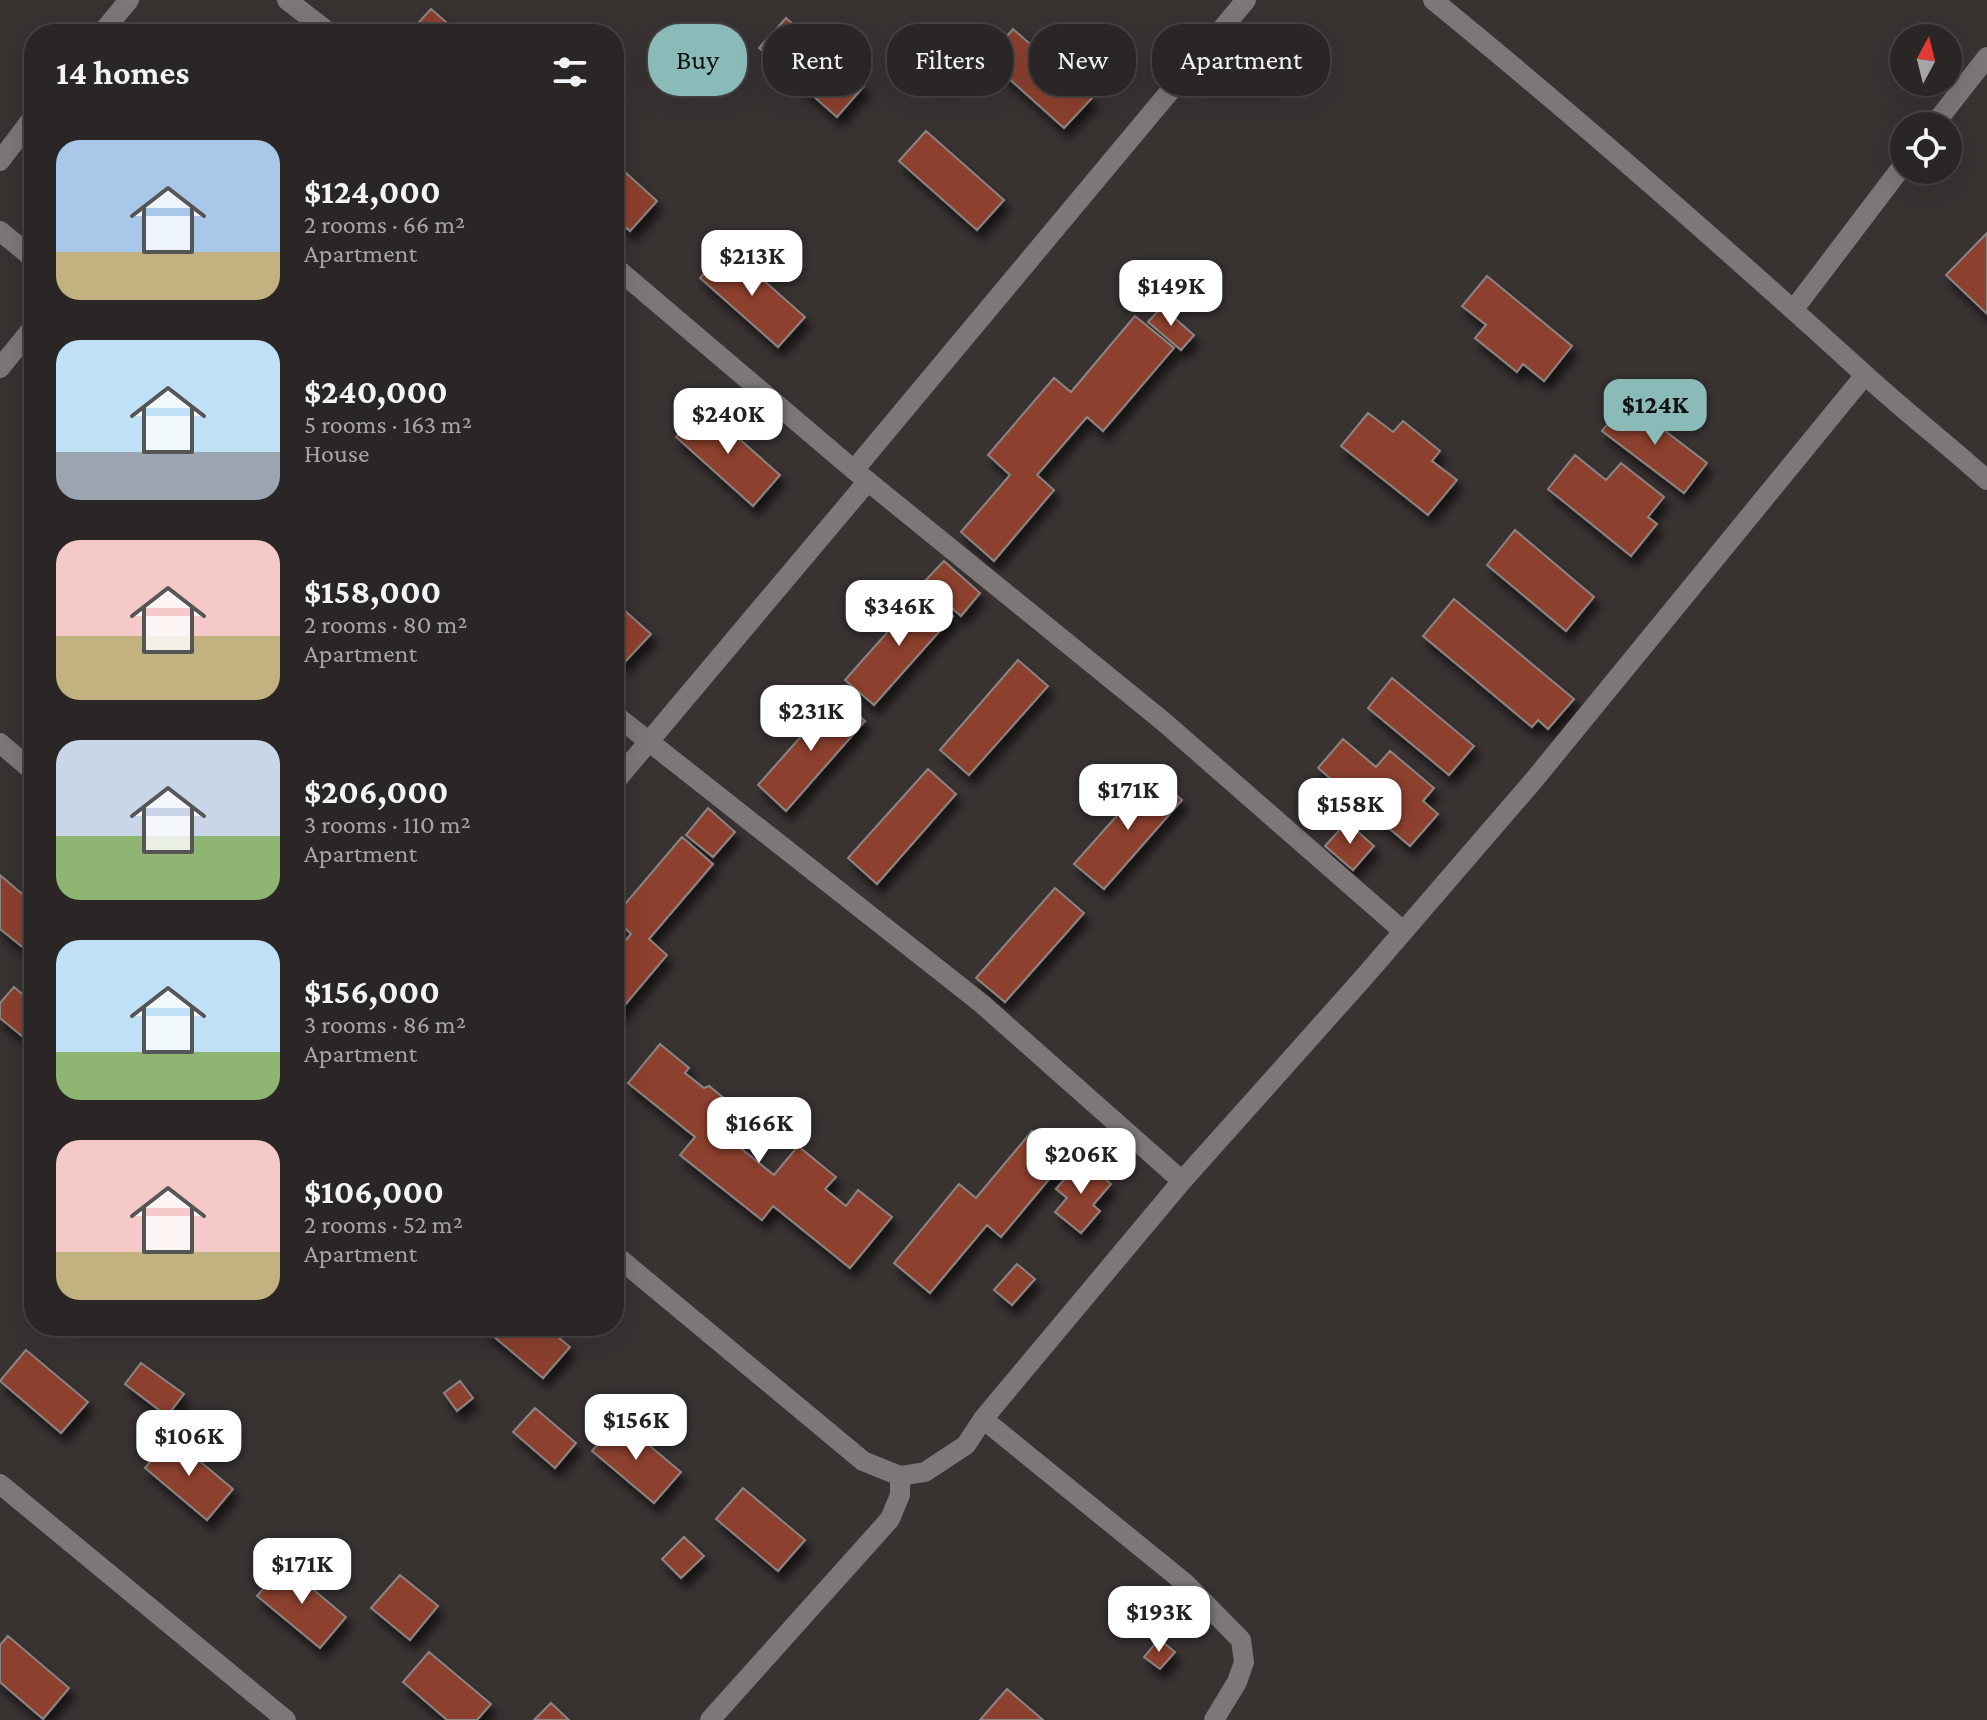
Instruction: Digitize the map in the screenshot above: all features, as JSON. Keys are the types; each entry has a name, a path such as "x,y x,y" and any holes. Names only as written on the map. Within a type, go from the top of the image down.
{"street":[{"path":"109,24 129,0"},
{"path":"287,0 318,24"},
{"path":"624,772 1246,0"},
{"path":"1433,0 1563,106 1987,480"},
{"path":"1944,112 1987,57"},
{"path":"0,161 24,129"},
{"path":"1794,309 1890,182"},
{"path":"0,231 24,251"},
{"path":"624,274 861,475 1164,722 1403,931"},
{"path":"0,368 24,338"},
{"path":"624,1262 863,1461 900,1476 925,1472 947,1460 966,1445 983,1419 1182,1181 1534,780 1865,375"},
{"path":"624,722 981,1003 1182,1181"},
{"path":"0,743 24,763"},
{"path":"983,1419 1185,1583 1241,1640 1244,1662 1214,1720"},
{"path":"710,1720 890,1519 900,1495 900,1476"},
{"path":"0,1484 286,1720"}],"building":[{"path":"431,9 448,24 417,24"},
{"path":"1013,29 1029,43 1029,96 1092,98 1064,128 1013,82"},
{"path":"813,96 855,96 837,117"},
{"path":"926,131 1004,200 977,230 899,161"},
{"path":"624,171 657,201 630,231 624,226"},
{"path":"1987,233 1987,314 1946,275"},
{"path":"727,248 805,317 778,347 700,278"},
{"path":"1487,276 1572,346 1544,381 1523,364 1517,372 1475,338 1486,325 1462,306"},
{"path":"1162,307 1194,335 1181,350 1148,322"},
{"path":"1135,316 1174,348 1103,431 1087,417 1037,475 1054,490 994,561 961,532 1010,475 988,455 1054,378 1071,392"},
{"path":"1626,401 1707,463 1684,493 1602,431"},
{"path":"702,406 780,475 753,506 676,437"},
{"path":"1368,413 1393,432 1403,421 1440,451 1432,461 1457,480 1428,515 1341,446"},
{"path":"1575,455 1606,480 1621,463 1664,497 1648,517 1657,524 1631,556 1548,489"},
{"path":"1515,530 1594,597 1566,631 1487,565"},
{"path":"944,561 980,593 961,616 923,583"},
{"path":"924,591 953,616 874,705 845,680"},
{"path":"1454,599 1574,699 1548,729 1538,720 1532,727 1423,636"},
{"path":"624,610 651,634 624,663"},
{"path":"1018,660 1048,686 969,775 940,750"},
{"path":"1392,678 1474,746 1449,775 1368,708"},
{"path":"837,696 865,721 786,811 758,785"},
{"path":"1343,739 1376,767 1390,751 1434,788 1423,801 1438,814 1410,846 1318,768"},
{"path":"928,769 956,794 877,884 848,858"},
{"path":"1153,775 1182,800 1104,889 1074,864"},
{"path":"708,808 735,832 713,857 686,835"},
{"path":"1347,822 1374,846 1353,870 1325,846"},
{"path":"682,837 713,864 649,939 667,955 624,1006 624,942 631,934 624,927 624,905"},
{"path":"0,875 24,895 24,948 0,929"},
{"path":"1055,888 1084,913 1005,1002 976,978"},
{"path":"14,987 24,996 24,1038 0,1018 0,1003"},
{"path":"660,1044 689,1068 685,1073 704,1088 709,1086 731,1104 713,1126 774,1175 798,1146 836,1177 825,1189 846,1206 858,1190 892,1217 850,1268 773,1206 762,1220 680,1155 695,1137 628,1083"},
{"path":"1032,1131 1066,1159 1001,1237 987,1225 930,1293 894,1263 959,1184 976,1198"},
{"path":"1082,1159 1111,1184 1093,1205 1100,1211 1081,1233 1055,1212 1067,1198 1056,1189"},
{"path":"1017,1264 1035,1279 1012,1305 994,1290"},
{"path":"493,1336 557,1336 570,1347 543,1378"},
{"path":"26,1350 88,1402 61,1433 0,1381"},
{"path":"141,1363 184,1394 167,1416 125,1384"},
{"path":"460,1381 473,1398 457,1411 444,1393"},
{"path":"535,1408 576,1443 555,1468 513,1432"},
{"path":"619,1420 681,1472 654,1503 592,1451"},
{"path":"171,1437 233,1489 207,1520 145,1468"},
{"path":"743,1488 805,1540 778,1571 716,1519"},
{"path":"684,1537 704,1556 681,1578 662,1559"},
{"path":"284,1565 346,1617 320,1648 257,1596"},
{"path":"400,1575 438,1606 410,1640 371,1608"},
{"path":"8,1636 69,1688 43,1719 0,1682 0,1645"},
{"path":"1159,1639 1175,1652 1160,1669 1144,1657"},
{"path":"429,1652 491,1704 477,1720 447,1720 403,1682"},
{"path":"1007,1689 1043,1720 980,1720"},
{"path":"551,1703 569,1720 534,1720"}]}
